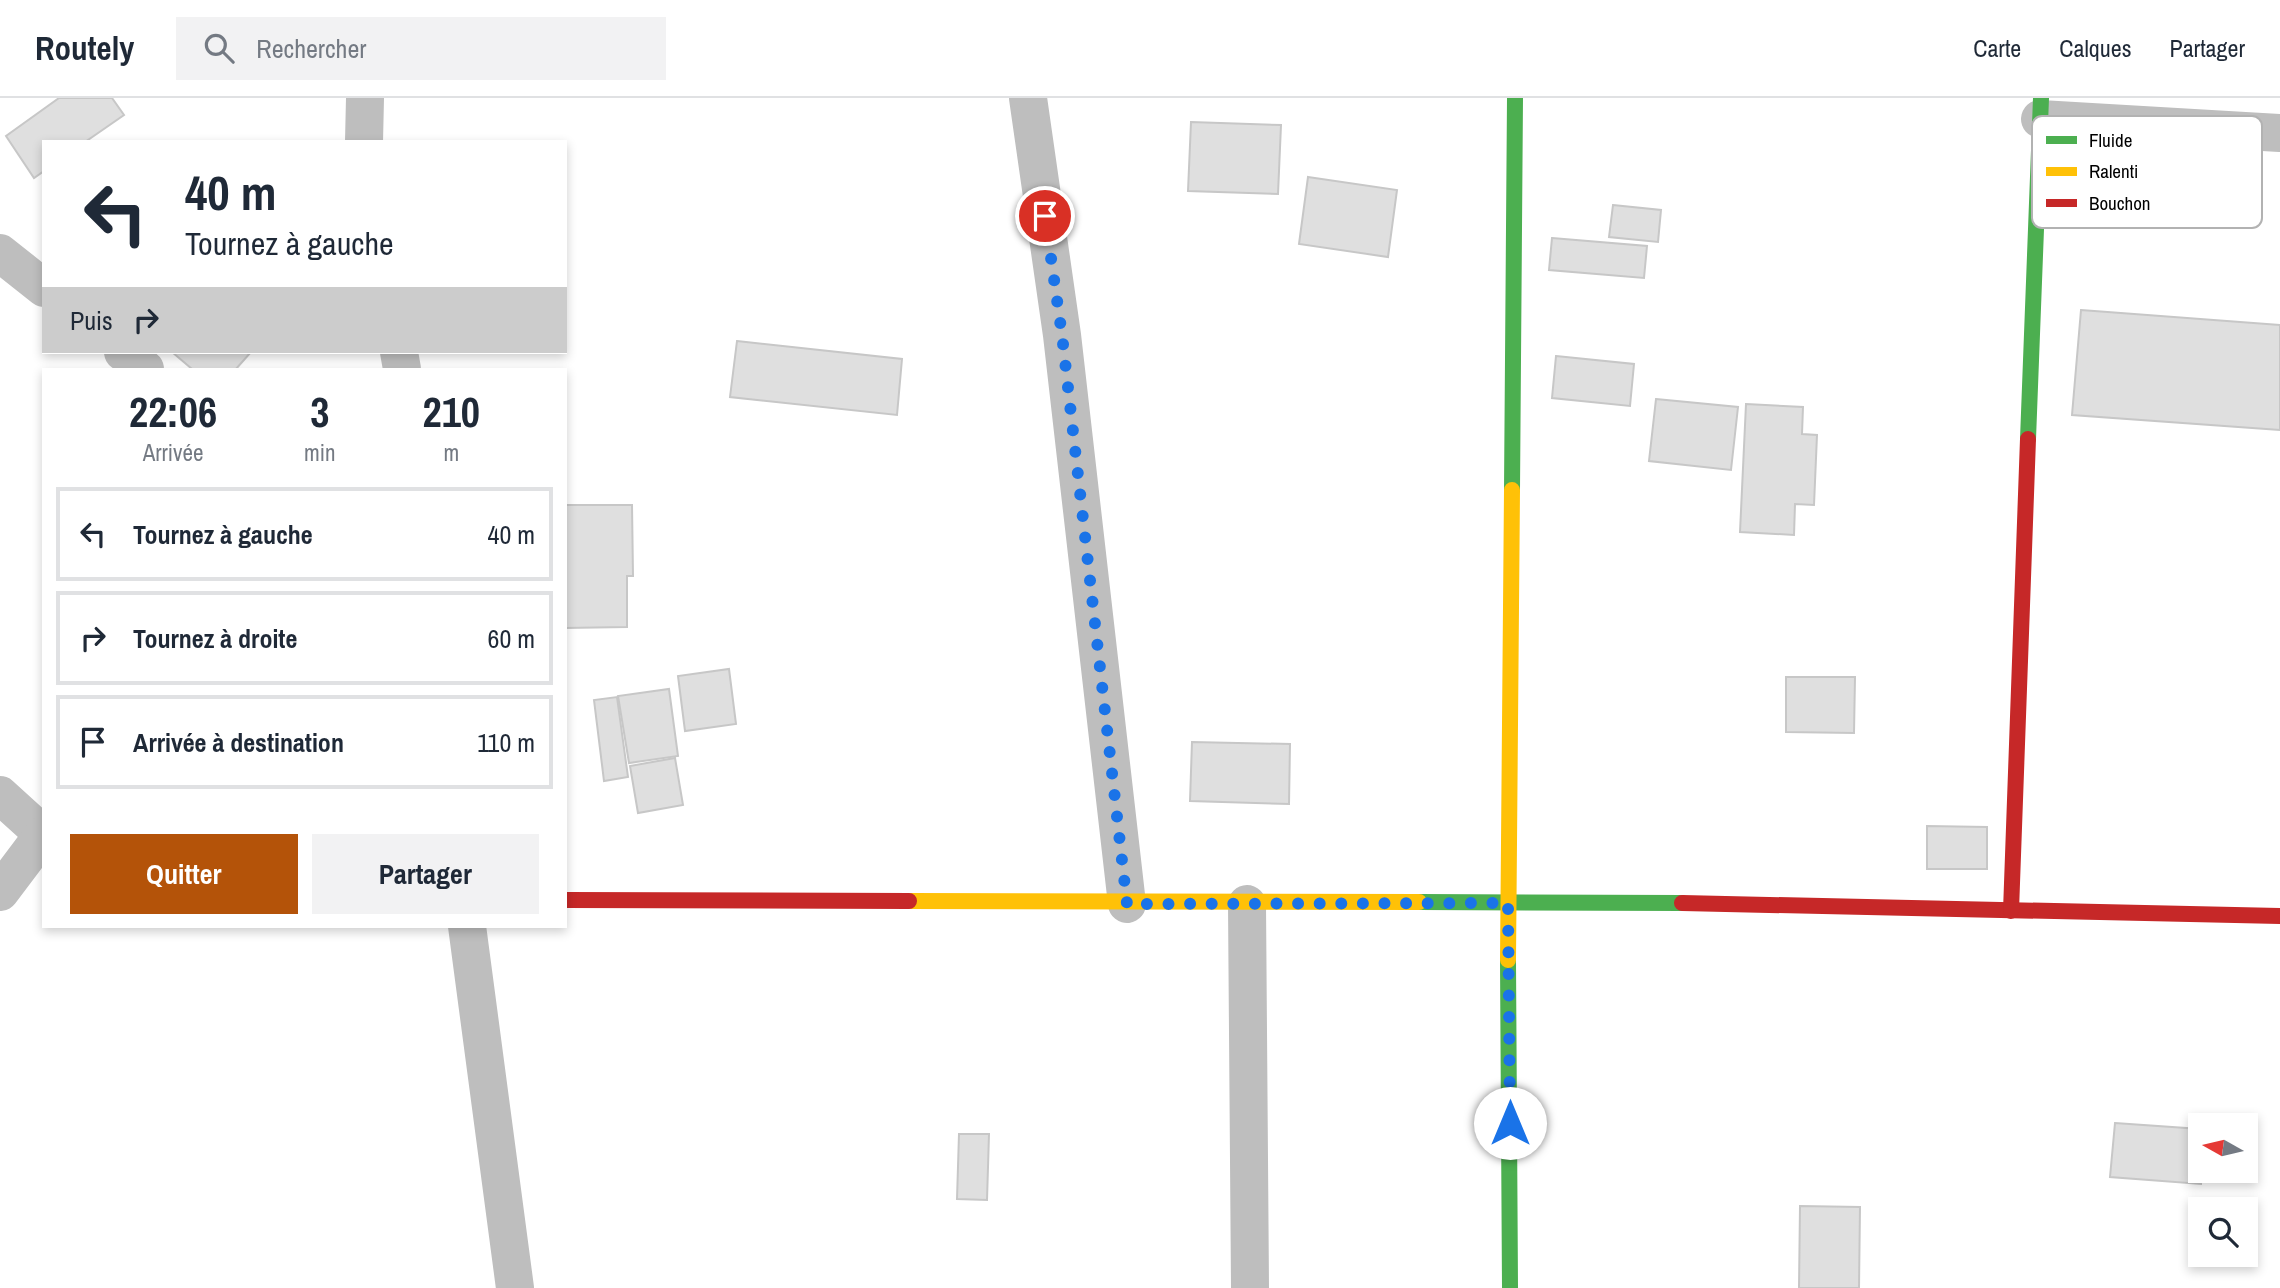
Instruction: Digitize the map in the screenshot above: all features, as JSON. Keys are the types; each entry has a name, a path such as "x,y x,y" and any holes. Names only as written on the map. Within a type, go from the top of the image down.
{"street":[{"path":"364,140 365,98"},
{"path":"1028,98 1064,349 1127,904"},
{"path":"1510,1288 1508,903 1515,98"},
{"path":"2040,108 2117,116"},
{"path":"2262,131 2280,133"},
{"path":"2011,911 2036,228"},
{"path":"0,253 42,286"},
{"path":"126,354 144,368"},
{"path":"0,795 42,834"},
{"path":"0,892 42,836"},
{"path":"567,900 1127,904 1746,903 2280,916"},
{"path":"1247,904 1250,1288"},
{"path":"467,928 515,1288"}],"building":[{"path":"59,98 112,98 124,115 88,140 42,140 42,172 34,178 6,136"},
{"path":"1191,122 1281,125 1278,194 1188,191"},
{"path":"1308,177 1397,190 1388,257 1299,244"},
{"path":"1613,205 1661,210 1658,242 1609,237"},
{"path":"1552,238 1647,246 1644,278 1549,270"},
{"path":"2081,310 2280,325 2280,430 2072,415"},
{"path":"737,341 902,359 897,415 730,397"},
{"path":"174,354 249,354 237,368 191,368"},
{"path":"1556,356 1634,364 1630,406 1552,398"},
{"path":"1656,399 1738,407 1731,470 1649,461"},
{"path":"1746,404 1803,407 1802,434 1817,435 1814,505 1795,504 1794,535 1740,532"},
{"path":"567,505 632,505 633,576 627,576 627,627 567,628"},
{"path":"729,669 736,724 685,731 678,676"},
{"path":"1786,677 1855,677 1854,733 1786,732"},
{"path":"669,689 678,756 629,763 618,696"},
{"path":"617,697 628,777 604,781 594,700"},
{"path":"1192,742 1290,744 1289,804 1190,801"},
{"path":"675,758 683,805 638,813 630,766"},
{"path":"1927,826 1987,827 1987,869 1927,869"},
{"path":"2115,1123 2188,1128 2188,1183 2110,1177"},
{"path":"959,1134 989,1134 987,1200 957,1199"},
{"path":"1800,1206 1860,1207 1859,1288 1799,1288"}],"traffic: fast":[{"path":"1512,490 1515,98"},
{"path":"2040,116 2041,98"},
{"path":"2028,439 2036,228"},
{"path":"1419,902 1682,903"},
{"path":"1508,960 1510,1288"}],"traffic: slow":[{"path":"1508,960 1512,490"},
{"path":"909,901 1419,902"}],"traffic: jam":[{"path":"2011,911 2028,439"},
{"path":"567,900 909,901"},
{"path":"1682,903 2280,916"}],"route":[{"path":"1045,216 1062,335 1127,904 1508,903 1510,1123"}]}
